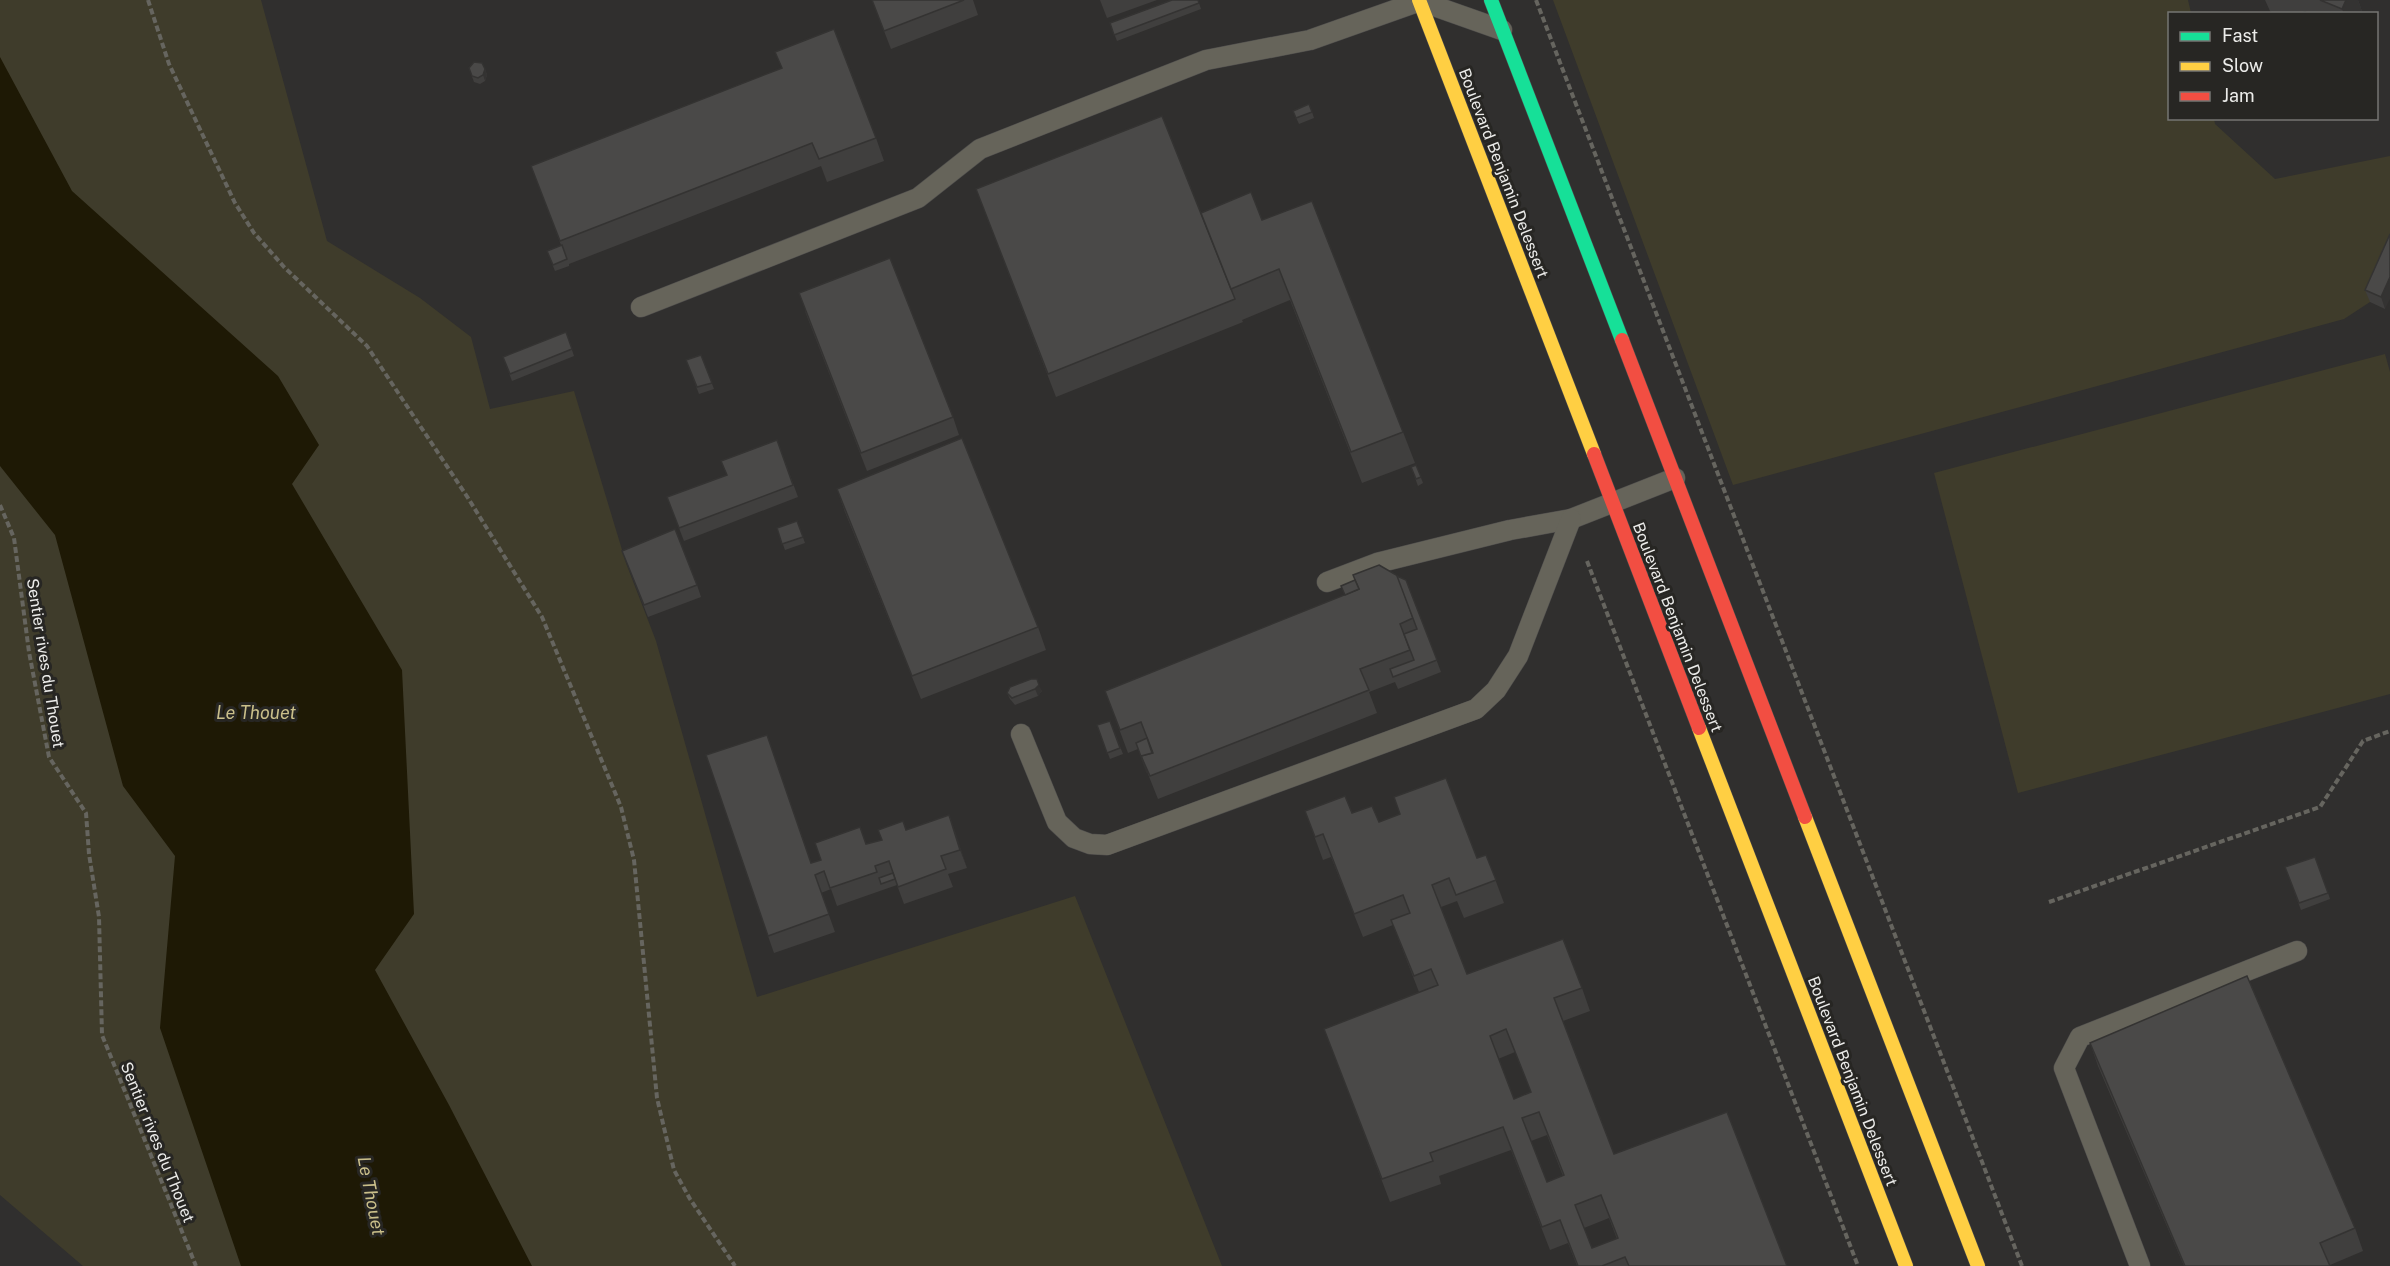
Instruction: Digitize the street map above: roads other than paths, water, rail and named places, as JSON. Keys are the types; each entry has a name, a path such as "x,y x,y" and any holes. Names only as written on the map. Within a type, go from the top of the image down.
{"main road":[{"name":"Boulevard Benjamin Delessert","path":"1420,0 1906,1266"},
{"path":"1491,0 1978,1266"}],"lane":[{"path":"641,307 918,198 980,149 1206,60 1310,40 1420,0 1502,30"},
{"path":"1327,582 1377,563 1510,530 1571,519 1675,478"},
{"path":"1021,734 1057,822 1074,838 1090,844 1107,845 1476,709 1496,690 1518,656 1571,519"},
{"path":"2140,1266 2064,1068 2080,1037 2297,951"}],"water":[{"name":"Le Thouet","path":"0,57 72,191 278,376 319,445 292,484 402,670 414,914 375,970 449,1105 532,1266 241,1266 160,1028 175,856 123,786 55,535 0,466"}]}
